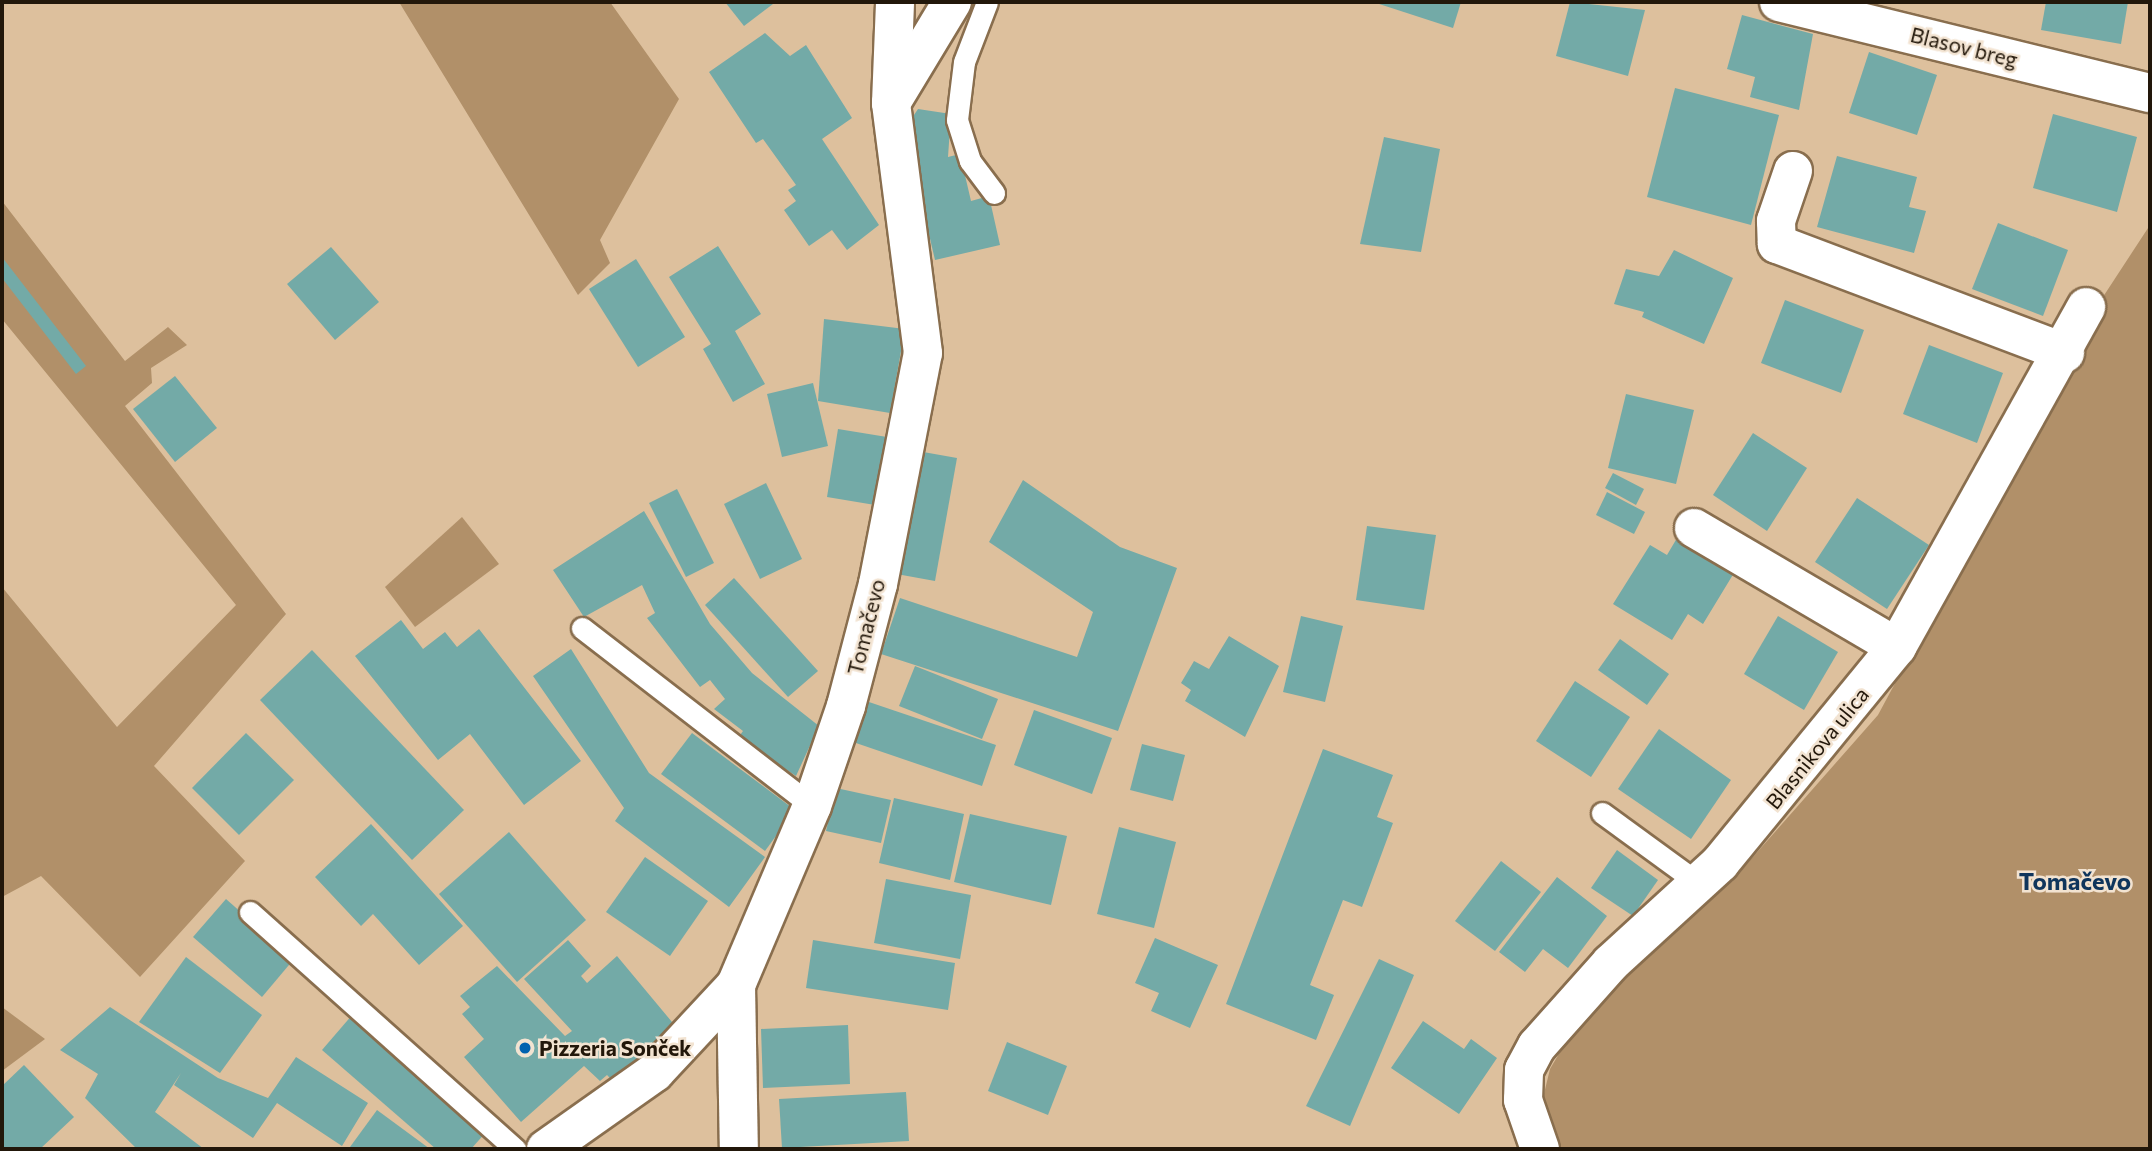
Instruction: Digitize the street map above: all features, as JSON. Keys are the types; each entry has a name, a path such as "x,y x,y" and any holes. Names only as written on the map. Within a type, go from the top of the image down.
{"street":[{"name":"Tomačevo","path":"551,1146 655,1072 736,985 812,806 878,584 923,353 891,103 895,2"},
{"path":"891,103 952,2"},
{"name":"Blasov breg","path":"1779,2 2150,93"},
{"path":"1793,171 1776,221 1777,244 2065,353"},
{"name":"Blasnikova ulica","path":"1540,1149 1523,1100 1524,1070 1537,1046 1611,963 1698,883 1786,788 1897,647 2065,353 2087,307"},
{"path":"1694,528 1897,647"},
{"path":"736,985 739,1149"},
{"path":"551,1146 598,1149"}],"lane":[{"path":"987,2 964,62 957,120 978,177 994,193"},
{"path":"582,628 812,806"},
{"path":"1602,813 1698,883"},
{"path":"250,912 515,1149"}],"shaded area":[{"path":"399,2 610,2 679,99 600,240 610,263 578,295"},
{"path":"2,201 125,361 168,327 187,345 151,368 152,383 125,406 286,614 154,766 245,861 140,977 41,876 2,897 2,587 117,727 236,605 2,319"},
{"path":"2150,225 2150,1149 1555,1149 1541,1106 1550,1069 1577,1023 1745,866 1878,715 2099,303"},
{"path":"462,517 499,564 415,627 385,587"},
{"path":"2,1007 45,1039 2,1071"}],"building":[{"path":"725,2 772,2 773,4 744,26"},
{"path":"1373,2 1461,2 1453,28"},
{"path":"1570,2 1645,10 1628,76 1556,56"},
{"path":"2046,2 2128,2 2121,44 2041,30"},
{"path":"1742,15 1813,34 1799,110 1750,97 1755,77 1727,69"},
{"path":"765,33 790,56 806,45 852,118 822,139 879,225 847,250 832,230 809,246 784,210 796,201 788,190 796,185 763,139 756,143 709,72"},
{"path":"1869,52 1937,75 1917,135 1849,113"},
{"path":"1675,88 1779,115 1751,225 1647,197"},
{"path":"918,109 951,114 948,157 960,154 971,201 989,196 1000,245 935,260 913,166 912,118"},
{"path":"2053,114 2137,137 2117,212 2033,188"},
{"path":"1384,137 1440,149 1421,252 1360,244"},
{"path":"1837,156 1917,177 1909,207 1926,211 1914,253 1817,227"},
{"path":"1998,223 2068,250 2043,316 1972,289"},
{"path":"718,246 761,314 735,331 765,384 733,402 703,349 711,344 669,277"},
{"path":"331,247 379,302 335,340 287,284"},
{"path":"1674,250 1733,278 1704,344 1642,317 1644,312 1614,304 1626,269 1659,276"},
{"path":"2,257 86,366 76,374 2,278"},
{"path":"636,259 685,337 638,367 589,289"},
{"path":"1785,300 1864,330 1841,393 1761,363"},
{"path":"824,319 905,329 890,413 818,401"},
{"path":"1929,345 2003,373 1977,443 1903,414"},
{"path":"175,376 217,428 175,462 133,409"},
{"path":"813,383 828,446 782,457 767,394"},
{"path":"1626,394 1694,410 1676,484 1608,468"},
{"path":"838,429 887,437 875,505 827,497"},
{"path":"1753,433 1807,468 1767,531 1713,495"},
{"path":"912,450 957,458 935,581 891,573"},
{"path":"1613,473 1644,489 1636,505 1605,488"},
{"path":"1023,480 1120,547 1177,568 1118,731 881,654 900,598 1077,657 1093,612 989,542"},
{"path":"766,483 802,559 760,579 724,504"},
{"path":"677,489 714,563 686,577 649,503"},
{"path":"1607,492 1645,512 1634,534 1596,515"},
{"path":"1857,498 1929,545 1887,609 1815,562"},
{"path":"644,511 710,624 752,673 819,726 796,776 738,738 743,731 714,709 725,699 710,680 700,687 647,618 655,613 642,585 584,617 553,570"},
{"path":"1367,526 1436,535 1424,610 1356,600"},
{"path":"1680,533 1737,568 1703,624 1688,614 1672,640 1613,604 1650,545 1667,555"},
{"path":"734,578 818,671 788,697 705,605"},
{"path":"1301,616 1343,626 1325,702 1283,692"},
{"path":"1778,616 1838,652 1804,710 1744,674"},
{"path":"401,620 423,649 445,632 457,647 479,629 581,761 524,805 470,734 438,760 355,656"},
{"path":"1229,636 1279,666 1245,737 1185,701 1191,690 1181,683 1194,661 1209,669"},
{"path":"1620,639 1669,674 1647,705 1598,670"},
{"path":"571,649 649,773 765,857 729,907 615,821 624,808 533,676"},
{"path":"312,650 464,810 412,860 260,700"},
{"path":"915,666 998,699 982,739 899,706"},
{"path":"1575,681 1630,717 1591,777 1536,741"},
{"path":"866,701 996,745 982,786 853,742"},
{"path":"1034,710 1112,738 1092,794 1014,765"},
{"path":"1659,729 1731,780 1691,839 1618,789"},
{"path":"246,733 294,780 239,835 192,788"},
{"path":"692,733 795,810 765,851 661,774"},
{"path":"1142,744 1185,755 1173,801 1130,790"},
{"path":"1323,749 1393,775 1377,817 1393,823 1362,907 1343,900 1310,985 1334,995 1316,1040 1226,1004"},
{"path":"836,788 891,800 881,843 826,831"},
{"path":"894,798 964,814 950,880 879,863"},
{"path":"970,814 1067,836 1051,905 954,882"},
{"path":"371,824 463,926 419,965 373,914 361,926 315,877"},
{"path":"1119,827 1176,842 1154,928 1097,914"},
{"path":"509,832 586,920 517,982 439,894"},
{"path":"1617,850 1658,880 1633,916 1591,888"},
{"path":"645,857 708,901 670,956 606,912"},
{"path":"1501,861 1541,892 1495,951 1455,921"},
{"path":"1557,877 1607,916 1568,968 1543,949 1525,972 1499,952"},
{"path":"886,879 971,895 960,959 874,943"},
{"path":"226,899 294,959 262,997 193,937"},
{"path":"1155,938 1218,965 1190,1028 1151,1011 1159,993 1135,983"},
{"path":"568,940 591,966 581,976 587,983 617,956 677,1028 613,1081 607,1075 600,1081 584,1066 521,1122 464,1057 484,1039 462,1014 470,1007 460,996 497,966 565,1036 572,1031 524,979"},
{"path":"813,940 955,963 948,1010 806,988"},
{"path":"186,957 262,1015 220,1073 139,1022"},
{"path":"1379,959 1414,975 1350,1126 1306,1106"},
{"path":"110,1007 218,1078 268,1098 296,1057 368,1103 342,1146 277,1103 253,1138 174,1085 181,1073 155,1112 204,1149 137,1149 85,1098 98,1074 60,1050"},
{"path":"353,1014 487,1131 471,1149 436,1149 322,1050"},
{"path":"1423,1021 1464,1049 1471,1039 1497,1058 1459,1114 1391,1068"},
{"path":"848,1025 850,1084 763,1088 761,1029"},
{"path":"1007,1042 1067,1066 1048,1115 988,1091"},
{"path":"24,1065 74,1117 40,1149 2,1149 2,1086"},
{"path":"906,1092 909,1141 782,1148 779,1099"},
{"path":"377,1110 430,1149 350,1147"}],"place":[{"name":"Pizzeria Sonček","path":"525,1048"}],"district":[{"name":"Tomačevo","path":"2075,881"}]}
